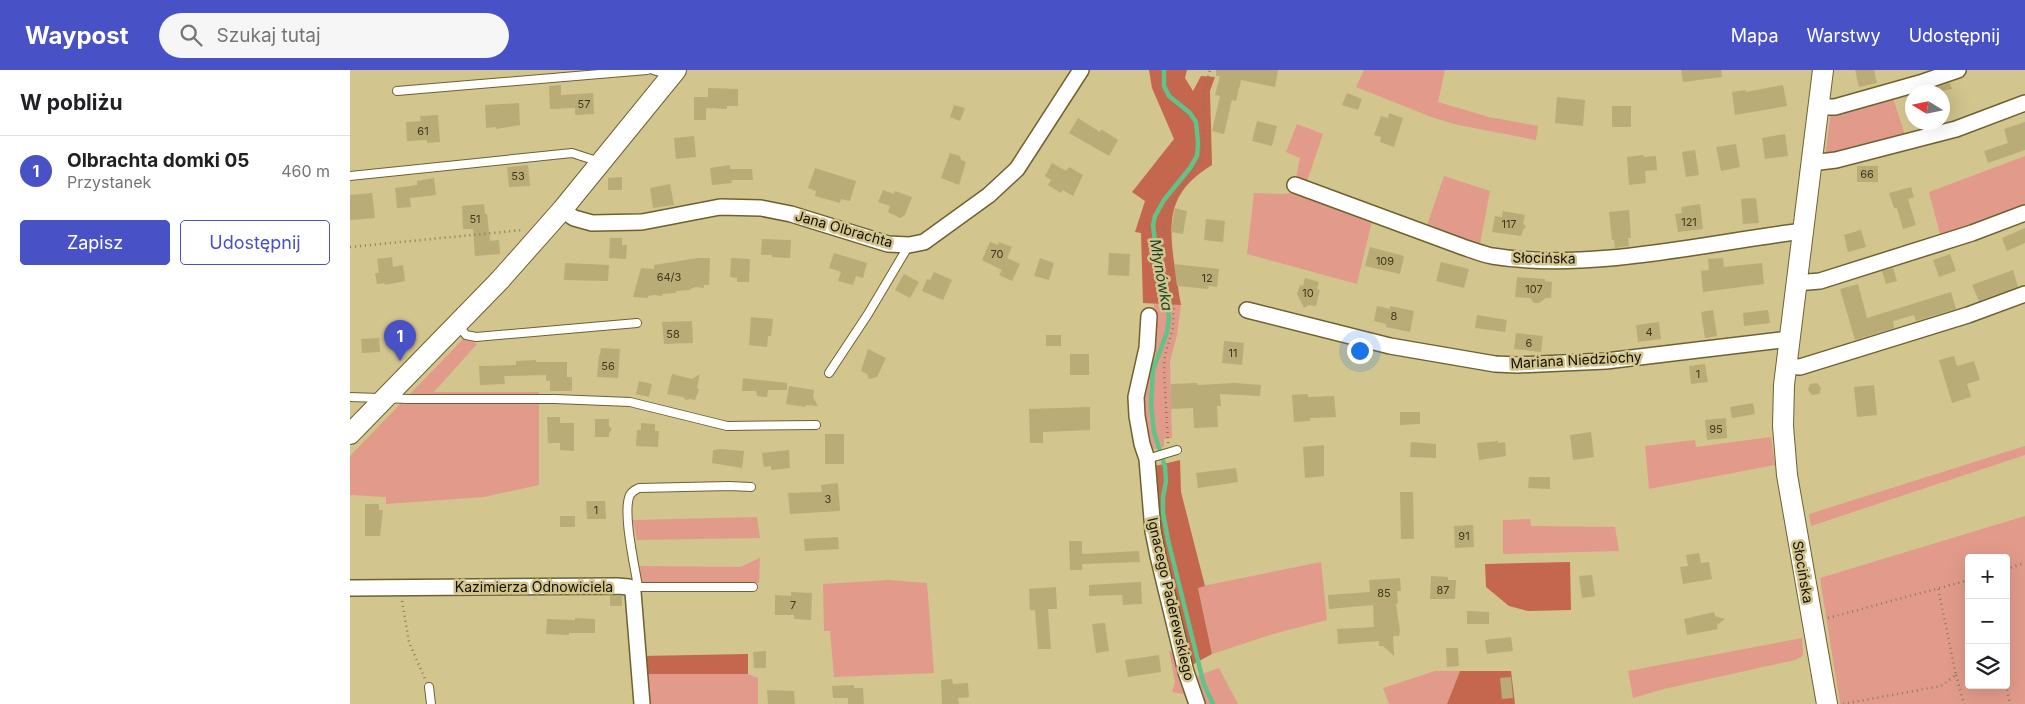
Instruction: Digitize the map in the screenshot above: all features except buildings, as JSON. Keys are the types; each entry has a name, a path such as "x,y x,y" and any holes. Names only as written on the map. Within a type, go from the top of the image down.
{"street":[{"name":"Jana Olbrachta","path":"562,210 574,218 592,223 602,223 642,222 720,207 761,208 791,214 888,244 909,245 924,242 989,195 1017,169 1081,70"},
{"name":"Słocińska","path":"1823,70 1789,339 1783,426 1787,475 1826,704"},
{"path":"1818,107 1835,106 1920,83 1958,70"},
{"path":"350,434 500,280 562,210 601,162 666,72"},
{"path":"1811,163 1836,160 1956,129 2025,103"},
{"name":"Słocińska","path":"1295,185 1463,247 1490,255 1516,259 1565,260 1639,254 1803,231"},
{"path":"1796,283 1820,281 1972,233 2025,213"},
{"path":"1786,366 1800,367 1968,315 2025,294"},
{"name":"Mariana Niedziochy","path":"1247,310 1390,346 1510,365 1606,361 1789,339"},
{"name":"Ignacego Paderewskiego","path":"1149,316 1147,348 1136,396 1142,444 1150,458 1154,539 1186,672 1196,704"},
{"name":"Kazimierza Odnowiciela","path":"350,588 617,586 634,588 642,704"}],"lane":[{"path":"398,91 647,70"},
{"path":"350,176 572,152 601,162"},
{"path":"829,374 868,314 909,245"},
{"path":"457,324 466,335 476,337 637,323"},
{"path":"350,397 385,399 555,399 630,402 727,426 816,425"},
{"path":"1150,458 1177,450"},
{"path":"750,487 639,488 631,493 627,504 634,588 753,587"},
{"path":"429,687 431,704"}],"path":[{"path":"1168,452 1164,370 1173,328 1174,292 1163,236 1164,226 1171,202 1201,160 1204,137 1205,88 1210,70"},
{"path":"350,247 520,230 529,232"},
{"path":"2010,568 2025,563"},
{"path":"1826,618 1965,581"},
{"path":"396,587 404,606 409,642 429,687"},
{"path":"1938,588 1964,704"},
{"path":"1843,704 1940,686 1956,675"},
{"path":"2007,689 2010,704"}],"shaded area":[{"path":"1149,70 1187,70 1185,78 1193,91 1201,76 1215,77 1210,91 1212,165 1187,185 1175,206 1172,218 1172,246 1181,305 1143,303 1141,233 1135,232 1145,201 1132,192 1174,139 1152,88"},
{"path":"1364,70 1445,70 1438,102 1489,117 1538,126 1536,140 1458,125 1434,118 1356,87"},
{"path":"1892,95 1906,138 1825,157 1831,111"},
{"path":"1297,124 1323,134 1306,184 1296,178 1300,158 1286,152"},
{"path":"2025,156 2025,206 1941,238 1929,192"},
{"path":"1444,176 1490,191 1480,244 1426,228"},
{"path":"1296,192 1372,221 1357,284 1247,254 1254,193 1283,194"},
{"path":"1154,304 1181,305 1177,335 1170,361 1172,438 1164,439 1164,447 1149,450 1142,395 1153,338"},
{"path":"464,338 477,344 434,392 539,392 539,485 484,497 386,504 386,497 350,495 350,456"},
{"path":"1771,437 1775,465 1649,489 1645,446 1695,440 1696,447"},
{"path":"2025,446 2025,455 1811,526 1809,514"},
{"path":"1180,460 1181,492 1205,586 1198,588 1212,654 1190,666 1166,566 1156,491 1155,466"},
{"path":"2025,516 2025,704 1840,704 1820,578"},
{"path":"757,517 760,538 637,540 633,520"},
{"path":"1530,519 1531,526 1615,527 1619,551 1503,554 1503,520"},
{"path":"760,558 759,583 640,583 639,566 740,567"},
{"path":"1321,562 1327,620 1273,634 1212,654 1198,587"},
{"path":"1570,562 1571,610 1528,611 1509,606 1486,587 1485,564"},
{"path":"889,580 927,583 934,673 834,677 830,631 824,631 823,584"},
{"path":"1802,638 1803,656 1795,660 1664,689 1633,698 1628,671"},
{"path":"1169,651 1178,653 1188,695 1172,692 1175,682"},
{"path":"748,654 748,674 645,674 641,656"},
{"path":"1219,668 1238,704 1203,704 1194,677"},
{"path":"1435,671 1460,671 1447,704 1389,704 1383,688"},
{"path":"1460,671 1511,671 1515,704 1447,704"},
{"path":"645,674 748,674 758,678 758,704 648,704"}],"waterway":[{"name":"Młynówka","path":"1164,70 1164,86 1169,96 1190,113 1196,122 1198,143 1197,156 1190,168 1164,200 1155,216 1153,225 1158,266 1167,299 1169,318 1167,332 1153,370 1151,405 1154,432 1165,467 1166,481 1163,513 1168,540 1204,685 1213,704"}],"place":[{"name":"Olbrachta domki 05","path":"400,361"}]}
